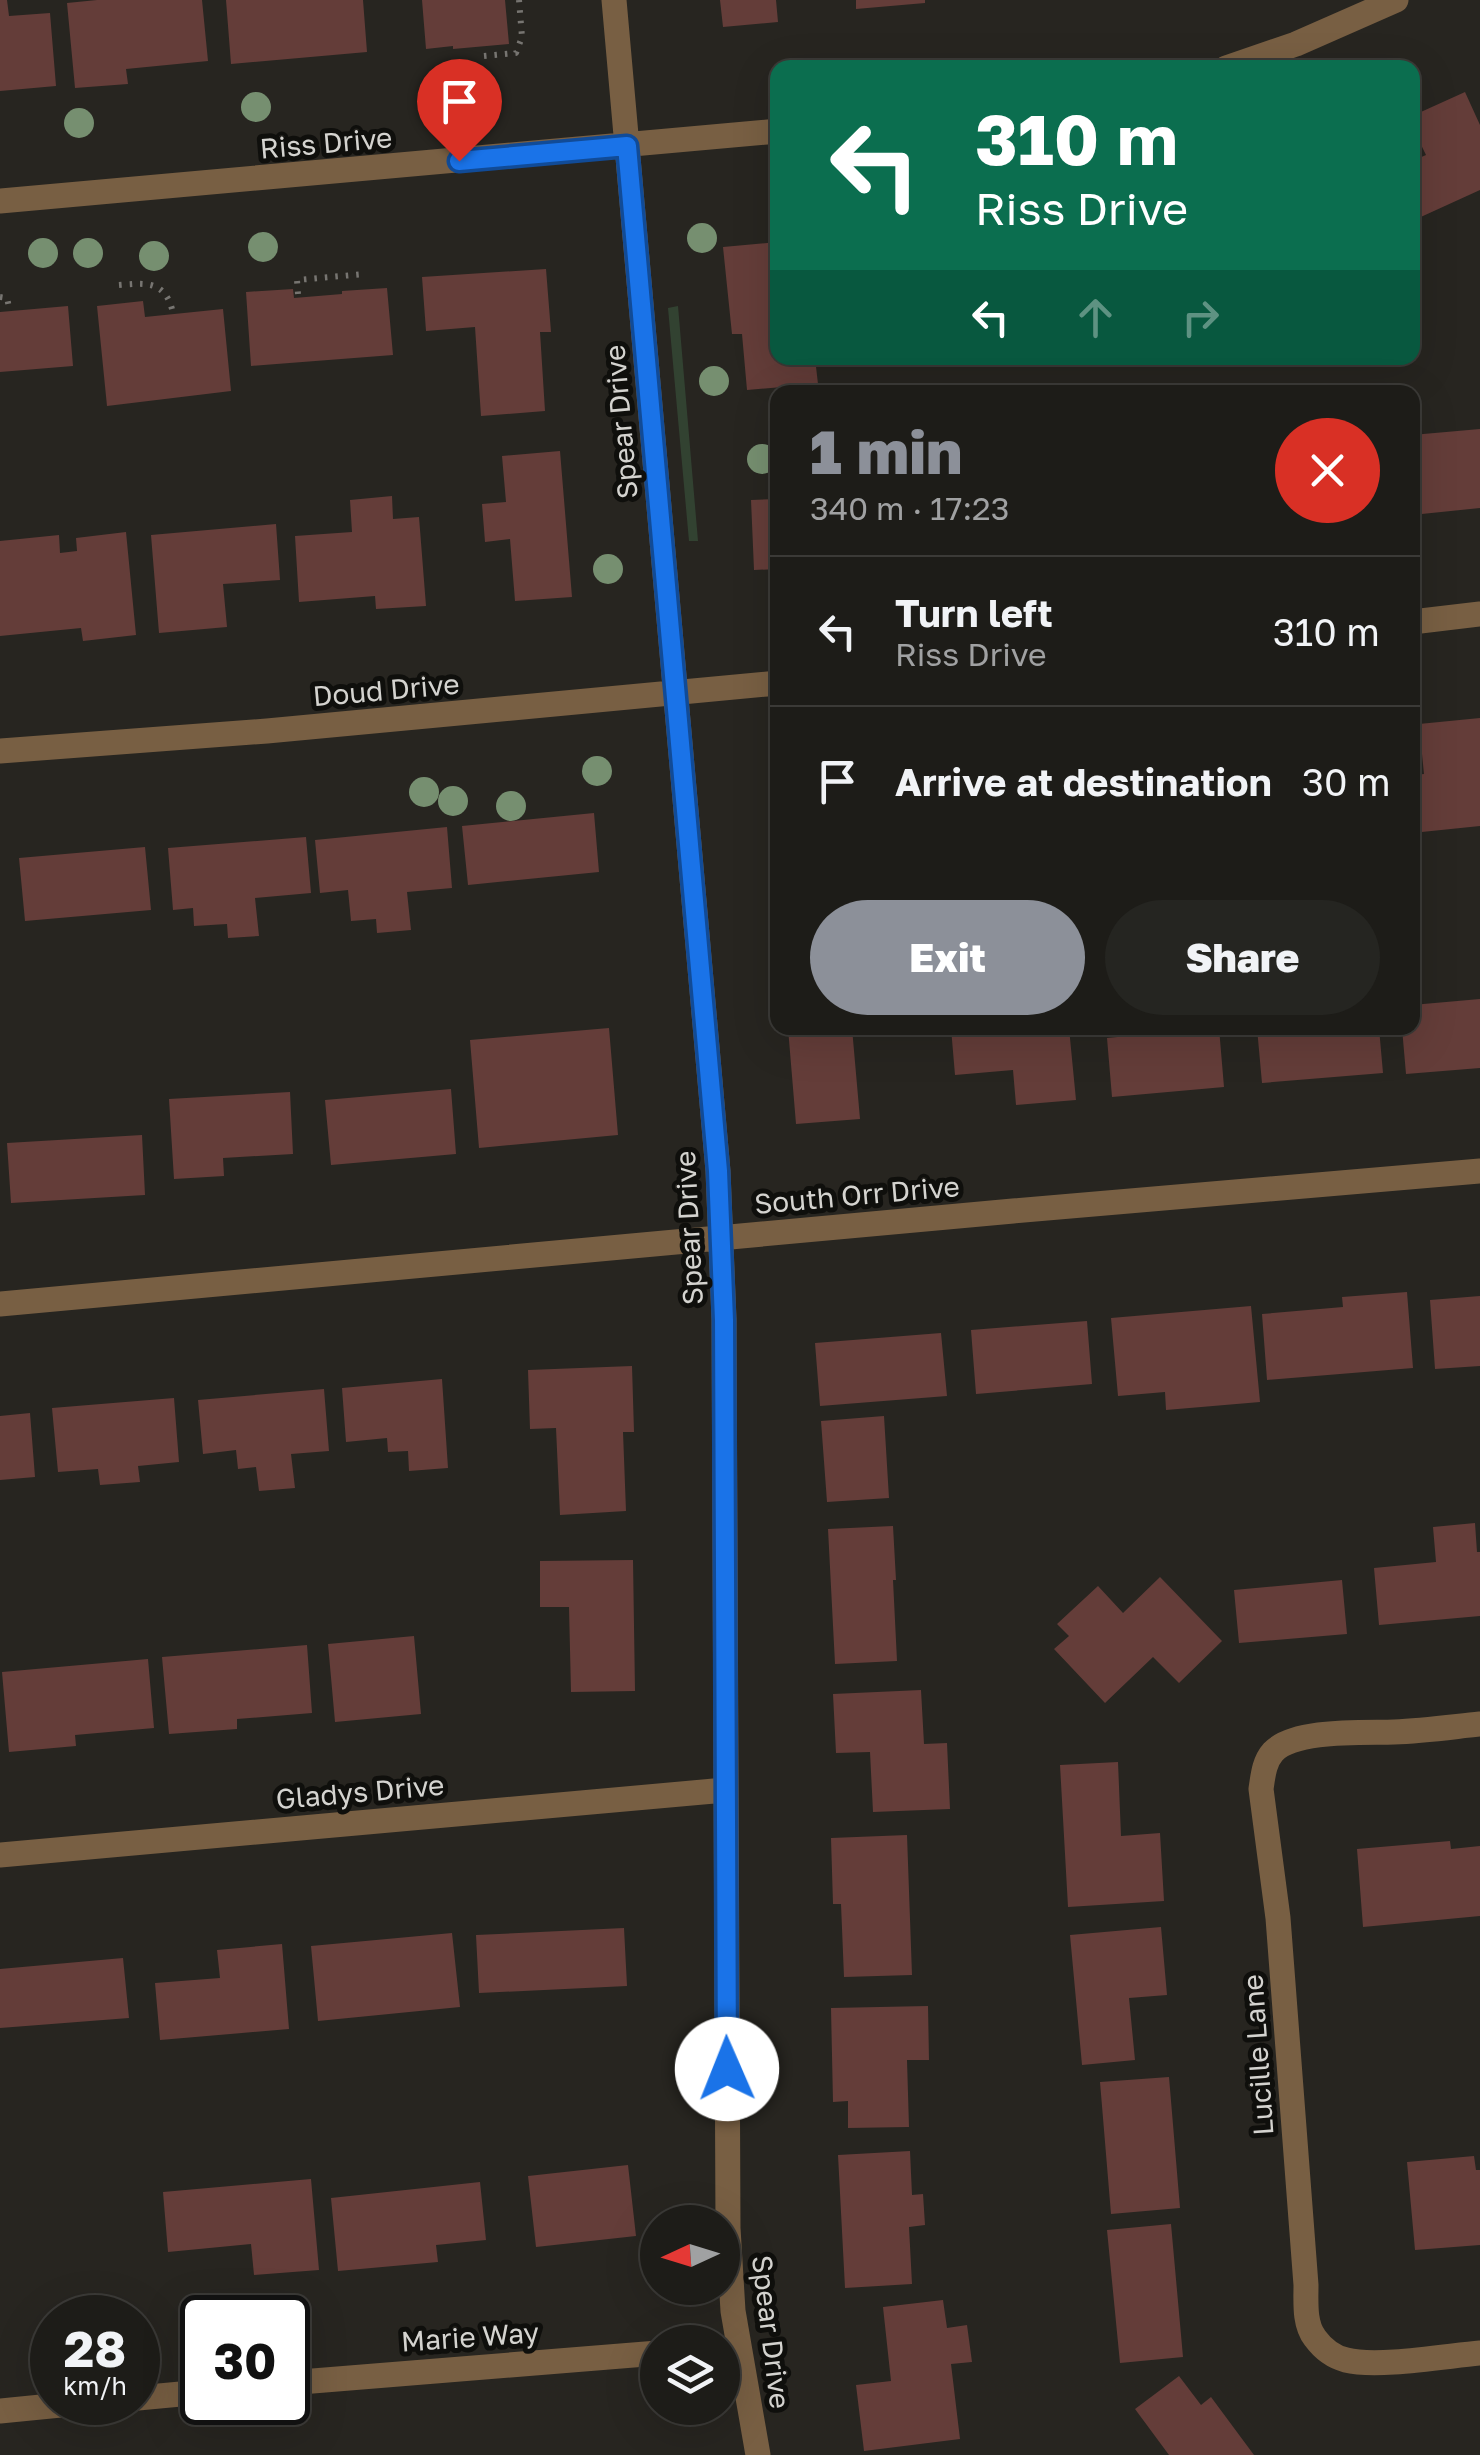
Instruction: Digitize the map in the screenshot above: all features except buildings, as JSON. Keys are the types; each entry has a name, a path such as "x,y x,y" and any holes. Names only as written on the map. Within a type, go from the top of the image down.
{"street":[{"name":"Spear Drive","path":"614,0 718,1171 724,1320 724,1790 731,2325"},
{"path":"1249,60 1396,0"},
{"name":"Riss Drive","path":"0,201 770,132"},
{"path":"1420,621 1480,614"},
{"name":"Doud Drive","path":"0,751 770,684"},
{"name":"South Orr Drive","path":"0,1304 1480,1171"},
{"name":"Lucille Lane","path":"1480,1724 1314,1736 1286,1744 1270,1756 1261,1789 1278,1918 1306,2312 1312,2336 1331,2355 1349,2361 1384,2362 1480,2353"},
{"name":"Gladys Drive","path":"0,1855 724,1790"},
{"name":"Marie Way","path":"310,2381 640,2354"},
{"name":"Spear Drive","path":"740,2386 758,2455"},
{"path":"0,2411 30,2408"}],"path":[{"path":"484,56 516,52 522,38 519,0"},
{"path":"298,294 298,280 364,274"},
{"path":"119,285 140,283 157,287 172,309"},
{"path":"0,297 7,298 9,307"}],"green space":[{"path":"678,306 698,541 689,541 668,308"}],"route":[{"path":"459,161 627,146 718,1171 724,1320 727,2069"}]}
